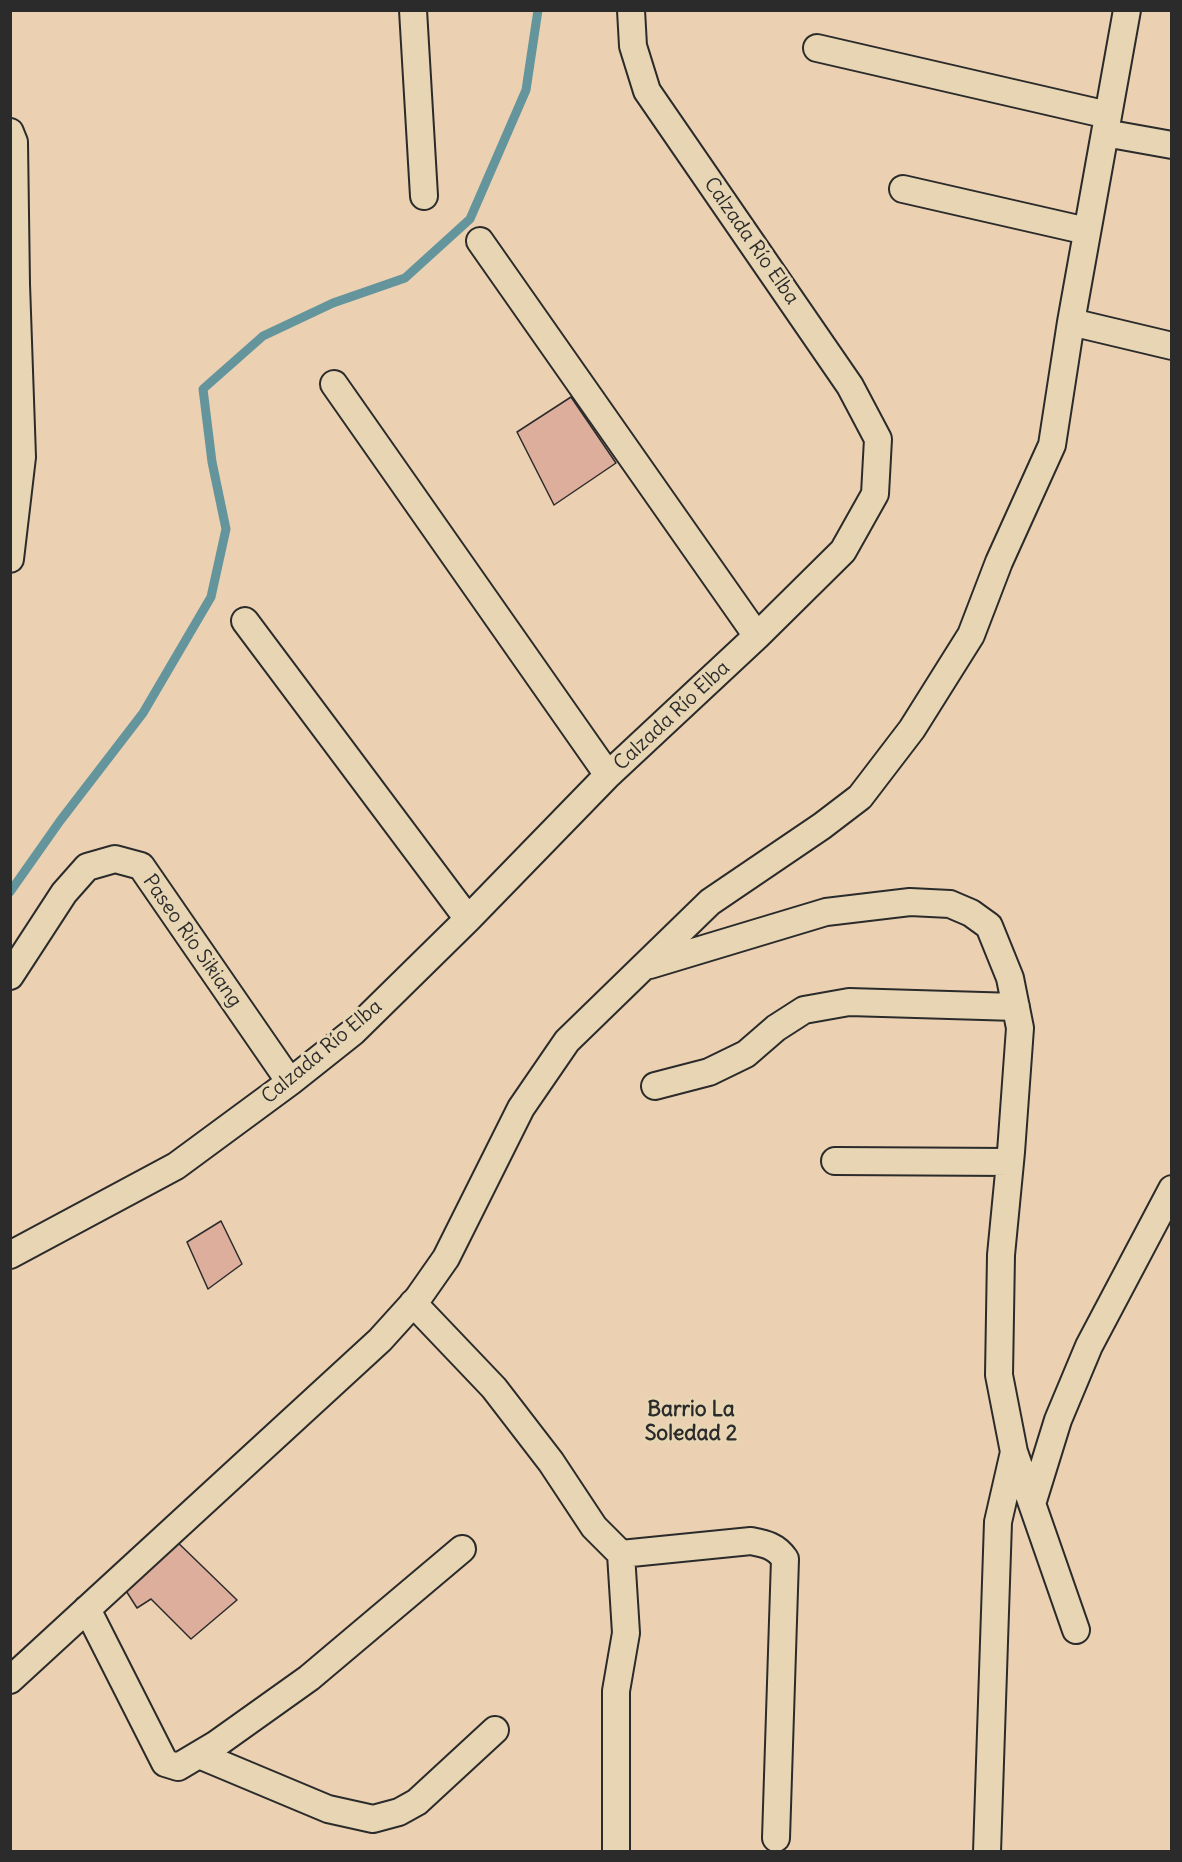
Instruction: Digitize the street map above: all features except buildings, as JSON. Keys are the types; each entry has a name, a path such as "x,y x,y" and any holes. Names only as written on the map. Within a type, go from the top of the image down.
{"street":[{"path":"413,10 424,196"},
{"name":"Calzada Río Elba","path":"10,1255 176,1166 290,1082 352,1032 468,919 608,775 757,636 843,551 875,494 878,439 850,386 647,91 633,46 631,10"},
{"path":"10,1680 380,1340 413,1303 446,1258 521,1108 567,1041 710,902 822,826 860,797 912,729 971,635 999,562 1052,445 1071,322 1127,10"},
{"path":"817,48 1107,124 1172,145"},
{"path":"10,132 14,142 22,458 10,560"},
{"path":"903,189 1087,231"},
{"path":"480,242 757,636"},
{"path":"1071,322 1172,346"},
{"path":"334,384 608,775"},
{"path":"246,621 468,919"},
{"name":"Paseo Río Sikiang","path":"10,976 64,893 87,867 115,859 141,866 290,1082"},
{"path":"646,966 826,912 910,902 950,904 971,913 988,926 1010,978 1020,1028 1001,1255 999,1375 1014,1452 1076,1630"},
{"path":"655,1086 709,1072 746,1054 776,1028 804,1010 849,1002 1016,1007"},
{"path":"835,1161 1010,1162"},
{"path":"1032,1504 1058,1420 1089,1346 1172,1189"},
{"path":"413,1303 494,1388 551,1462 594,1527 621,1554 626,1633 616,1691 616,1851"},
{"path":"987,1851 998,1522 1014,1452"},
{"path":"621,1554 751,1541 768,1544 779,1550 785,1559 776,1838"},
{"path":"87,1609 165,1763 178,1767 199,1755 309,1678 462,1549"},
{"path":"199,1755 328,1809 373,1820 399,1812 417,1802 495,1730"}],"waterway":[{"path":"10,892 60,821 143,713 211,597 226,529 212,462 203,389 263,336 333,303 405,278 470,219 526,90 538,10"}],"district":[{"name":"Barrio La Soledad 2","path":"691,1422"}]}
